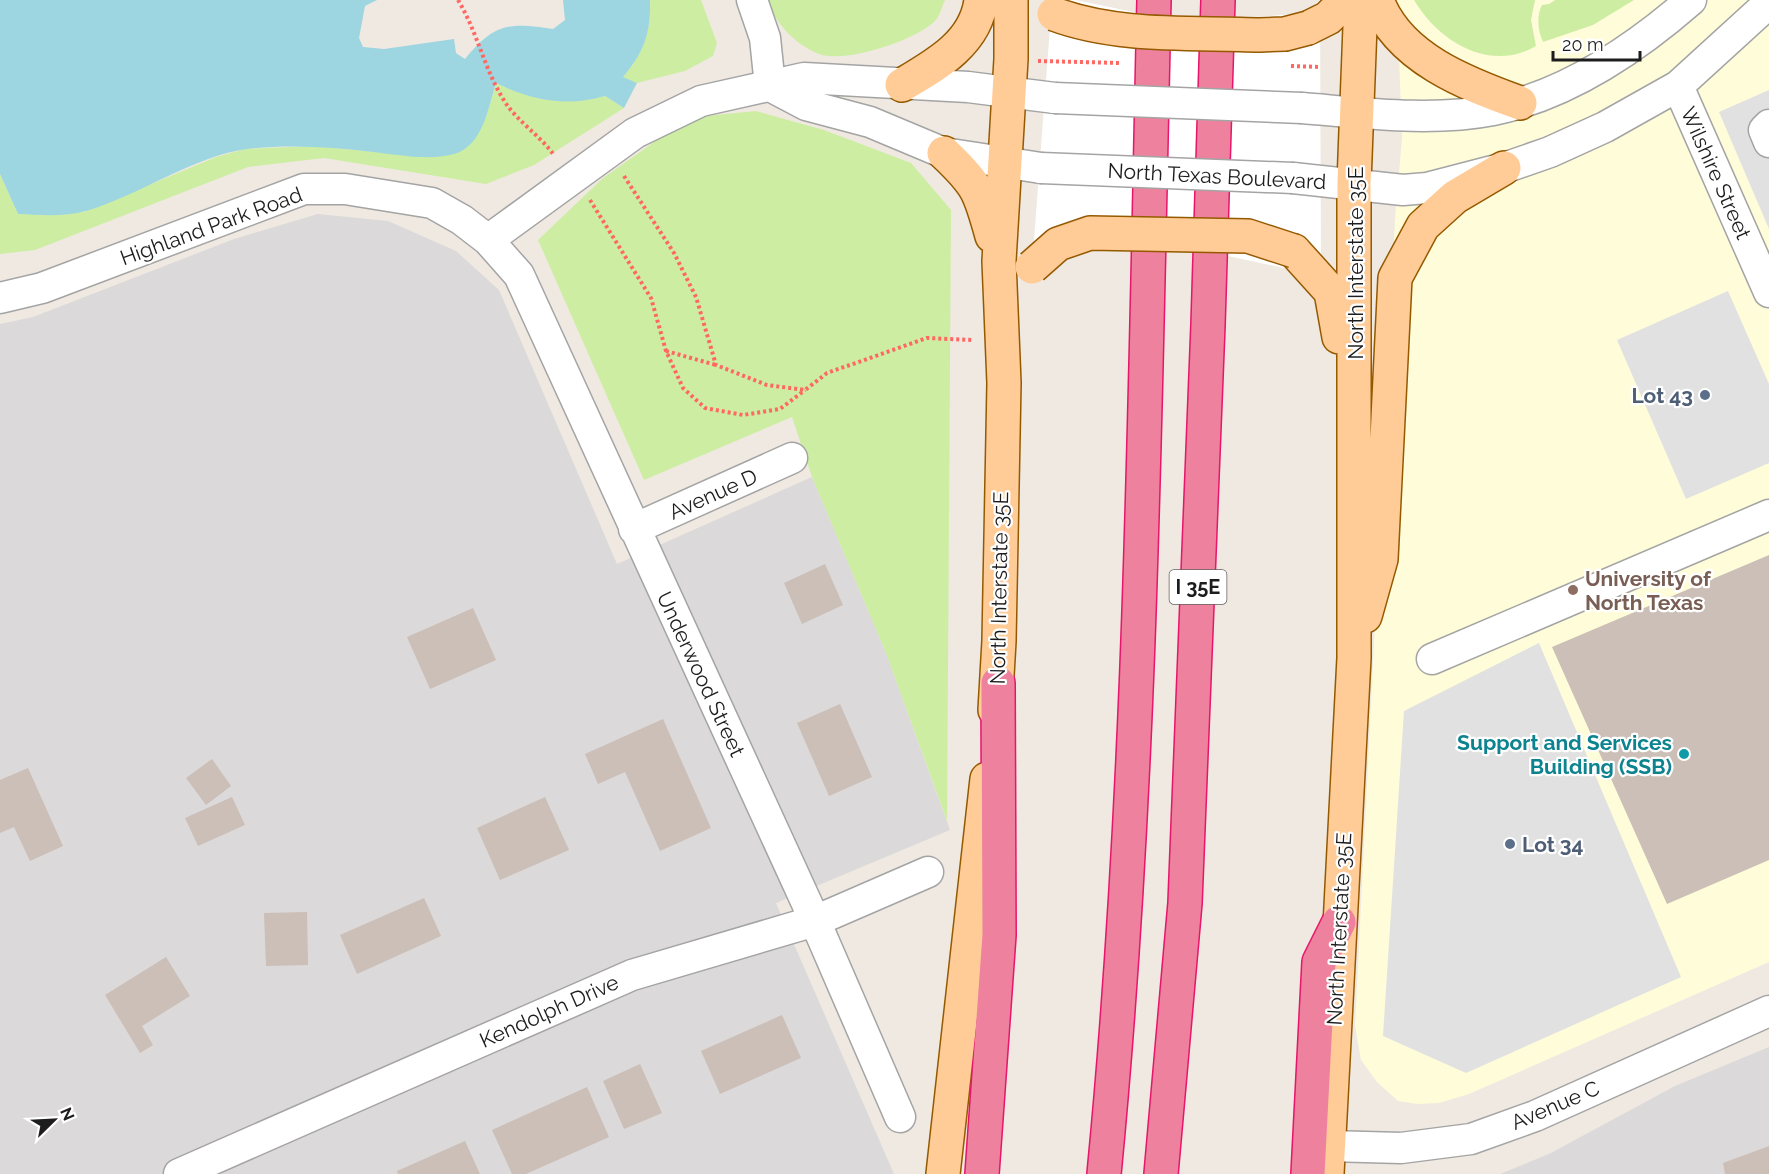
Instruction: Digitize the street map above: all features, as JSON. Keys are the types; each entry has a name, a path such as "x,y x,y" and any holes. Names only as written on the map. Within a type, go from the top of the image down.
{"highway":[{"name":"I 35E","path":"1104,1174 1119,993 1141,609 1154,0"},
{"name":"I 35E","path":"1161,1174 1185,903 1209,313 1218,0"},
{"path":"982,1174 999,935 998,683"},
{"path":"1308,1174 1319,962 1339,922"}],"main road":[{"path":"902,85 932,68 961,45 979,15 981,0"},
{"name":"North Interstate 35E","path":"942,1174 998,683 1004,383 999,261 1009,92 1011,0"},
{"path":"1049,7 1081,24 1107,29 1260,35 1285,34 1308,28 1328,18 1346,0"},
{"name":"North Interstate 35E","path":"1328,1160 1354,658 1354,183 1360,0"},
{"path":"1377,0 1400,37 1434,67 1477,88 1520,103"},
{"path":"944,153 969,176 981,194 999,261"},
{"path":"1354,658 1381,559 1395,278 1423,226 1455,197 1504,168"},
{"path":"1004,383 1016,290 1032,267 1058,244 1090,233 1248,236 1294,251 1331,292 1339,329 1336,568 1354,658"}],"street":[{"path":"752,0 765,38 770,87"},
{"path":"488,240 608,151 663,118 701,101 804,78 968,87 1055,98 1302,108 1408,115 1466,114 1520,103 1562,87 1604,64 1671,17 1690,0"},
{"name":"North Texas Boulevard","path":"770,87 806,105 870,122 944,153 1004,164 1041,168 1293,178 1403,190 1426,188 1504,168 1605,127 1678,86 1769,3"},
{"name":"Wilshire Street","path":"1678,86 1762,258 1769,292"},
{"path":"1769,125 1764,130 1769,142"},
{"name":"Highland Park Road","path":"0,298 42,288 304,189 345,189 432,203 462,220 488,240"},
{"name":"Underwood Street","path":"488,240 519,275 815,921 900,1117"},
{"name":"Avenue D","path":"634,530 792,458"},
{"path":"1432,659 1769,515"},
{"name":"Kendolph Drive","path":"178,1174 632,975 815,921 928,872"},
{"name":"Avenue C","path":"1328,1160 1471,1139 1535,1116 1769,1011"}],"path":[{"path":"458,0 507,105 541,137 559,162"},
{"path":"620,170 674,253 696,297 716,365"},
{"path":"587,195 651,298 666,351 682,388 705,408 743,415 780,409 827,373 927,338 976,340"},
{"path":"666,351 716,365 767,386 805,390"}],"shaded area":[{"name":"University of North Texas","path":"1397,0 1769,0 1769,962 1469,1094 1439,1103 1417,1104 1398,1101 1377,1082 1361,1060 1355,1026 1395,219 1402,138"},
{"path":"1769,90 1769,229 1719,112"},
{"path":"318,214 388,221 456,251 499,290 617,564 812,477 886,653 950,830 776,903 894,1174 0,1174 0,324 33,317 234,239"},
{"name":"Lot 43","path":"1728,291 1769,384 1769,463 1686,499 1617,340"},
{"name":"Lot 34","path":"1539,643 1681,977 1466,1073 1383,1036 1404,711"},
{"path":"1769,1047 1769,1174 1500,1174 1549,1154 1675,1086"}],"green space":[{"path":"650,0 701,0 717,43 713,56 685,71 637,83 622,78 644,42 649,22"},
{"path":"766,0 945,0 935,21 913,36 862,53 831,56 810,50 794,39 775,17"},
{"path":"1414,0 1535,0 1531,20 1536,46 1519,53 1501,56 1467,49 1437,29"},
{"path":"1555,0 1634,0 1593,25 1543,42 1538,24 1540,10 1542,5"},
{"path":"496,83 508,89 549,99 578,100 605,96 624,108 534,165 486,184 324,158 248,167 35,250 0,254 0,174 18,214 84,212 216,157 245,149 314,146 376,152 486,117"},
{"path":"756,111 824,130 911,163 951,210 947,821 886,653 812,477 792,417 644,480 538,240 603,178 657,140 705,116"}],"water":[{"path":"0,0 377,0 365,6 359,38 363,47 384,49 454,39 456,53 465,59 475,47 503,28 524,26 553,29 565,20 563,0 650,0 650,12 645,42 623,77 637,83 624,108 605,96 577,101 549,100 523,94 496,83 478,135 464,150 454,154 424,157 310,147 247,149 227,153 186,168 126,196 86,211 43,215 18,214 0,174"}],"pier":[{"path":"1052,0 1076,0 1186,23 1304,13 1320,0 1321,271 1293,270 1186,247 1104,245 1077,252 1054,269 1032,267"}],"building":[{"name":"Support and Services Building (SSB)","path":"1769,555 1769,860 1667,904 1552,647"},
{"path":"825,564 843,605 802,624 784,583"},
{"path":"473,608 496,660 430,689 407,637"},
{"path":"840,704 872,777 829,796 797,723"},
{"path":"663,719 711,828 660,851 625,772 598,784 585,754"},
{"path":"212,759 231,786 206,805 186,778"},
{"path":"28,768 63,846 30,861 14,827 0,833 0,780"},
{"path":"232,797 245,825 198,846 185,818"},
{"path":"545,797 569,850 500,880 477,828"},
{"path":"424,898 441,936 357,974 340,935"},
{"path":"307,912 308,965 266,966 264,913"},
{"path":"166,957 190,996 142,1026 153,1045 140,1053 105,995"},
{"path":"782,1015 801,1058 720,1094 701,1051"},
{"path":"640,1064 662,1113 624,1129 603,1081"},
{"path":"587,1087 609,1137 526,1174 512,1174 492,1130"},
{"path":"465,1141 480,1174 398,1174 397,1171"},
{"path":"1769,1146 1769,1174 1725,1174 1723,1163"}],"place":[{"name":"Lot 43","path":"1705,395"},
{"name":"University of North Texas","path":"1573,590"},
{"name":"Support and Services Building (SSB)","path":"1684,754"},
{"name":"Lot 34","path":"1510,844"}]}
